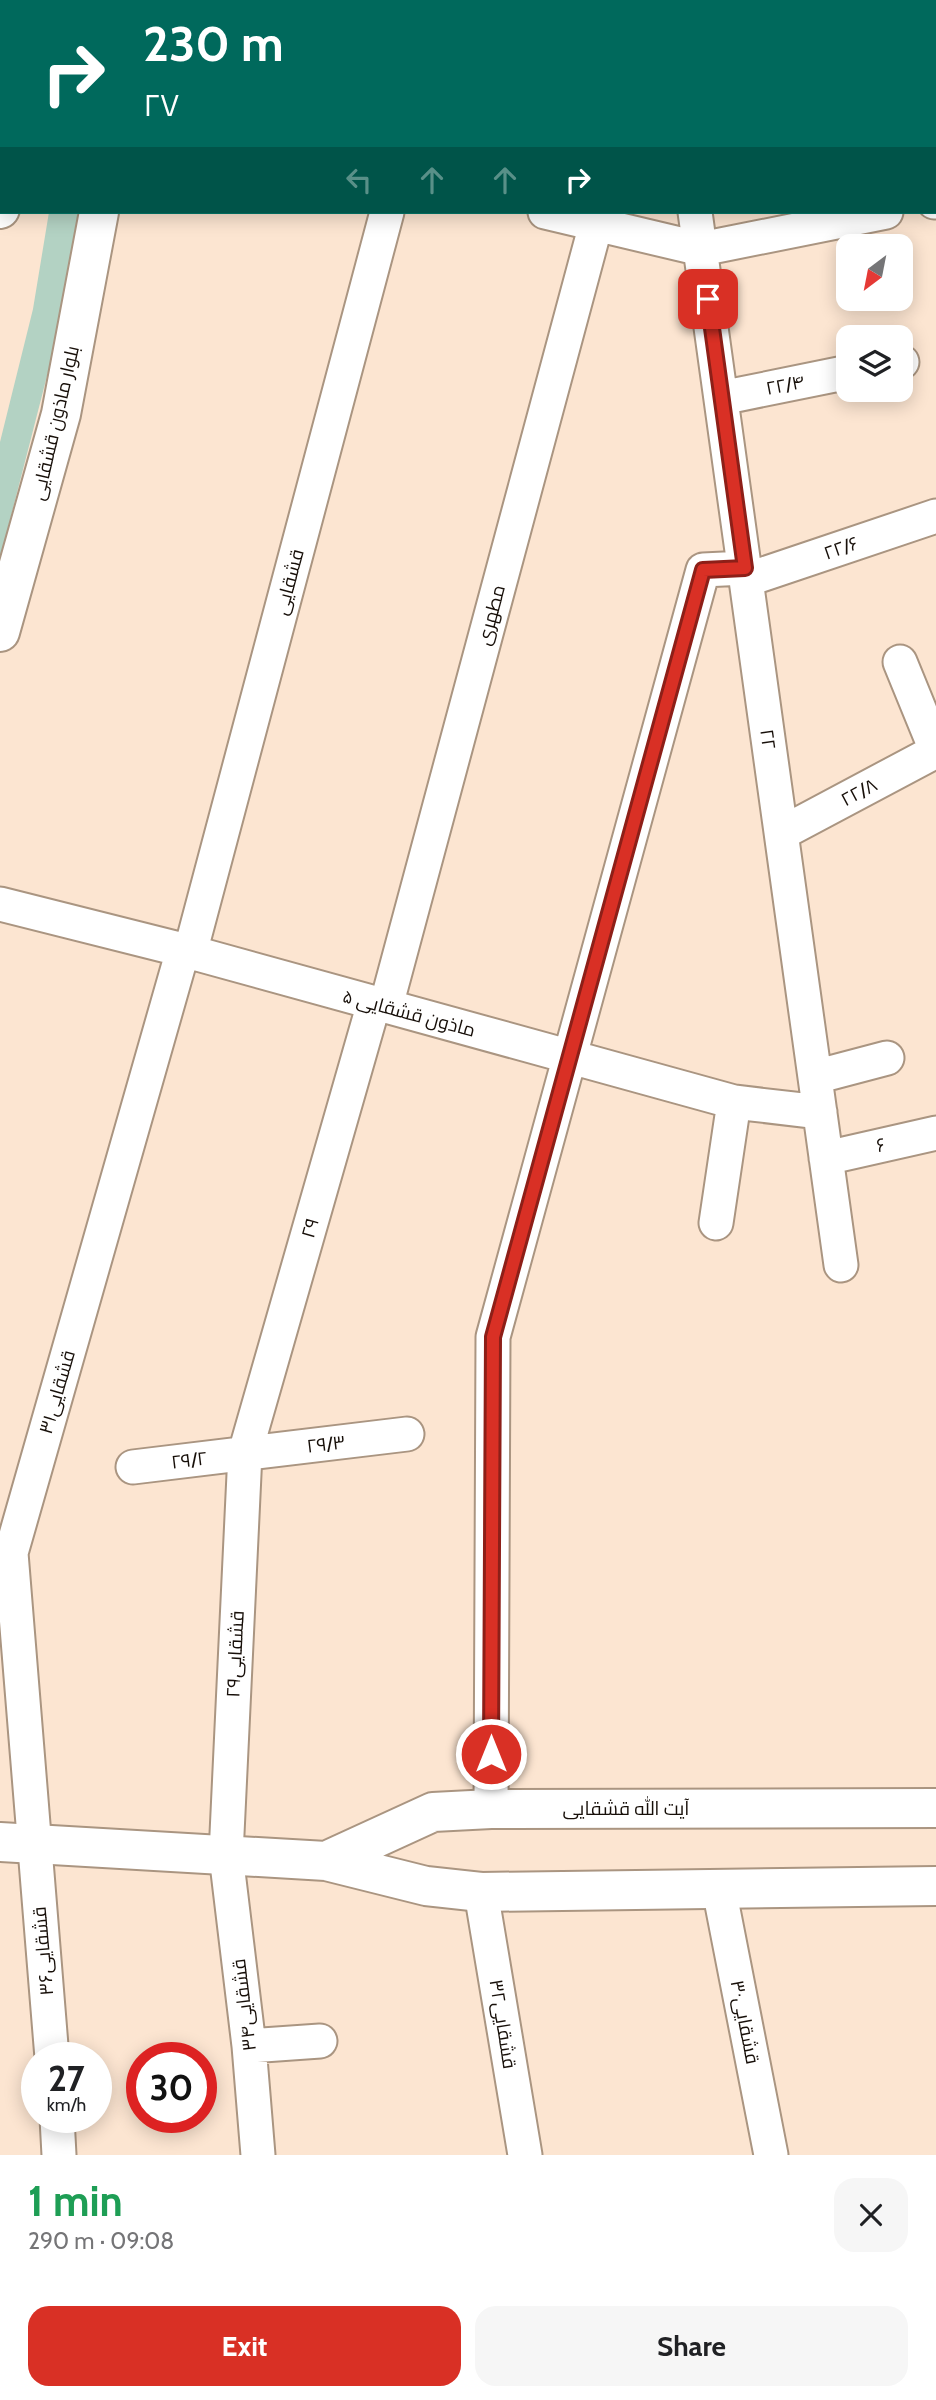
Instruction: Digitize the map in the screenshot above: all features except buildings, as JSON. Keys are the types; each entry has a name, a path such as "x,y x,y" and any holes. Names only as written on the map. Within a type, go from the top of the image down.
{"street":[{"name":"بلوار ماذون قشقایی","path":"0,632 61,414 99,214"},
{"name":"قشقایی","path":"187,952 386,214"},
{"path":"554,214 701,249 876,214"},
{"name":"۲۲","path":"695,214 841,1265"},
{"name":"مطهری","path":"380,1004 596,224"},
{"name":"۲۲/۴","path":"721,398 836,375"},
{"name":"۲۲/۶","path":"570,1057 703,570 746,574 936,516"},
{"path":"900,662 936,750"},
{"name":"۲۲/۸","path":"782,833 936,750"},
{"name":"ماذون قشقایی ۵","path":"0,904 380,1004 734,1102 820,1112"},
{"name":"۳۱قشقایی","path":"18,1843 11,1553 187,952"},
{"name":"۲۹","path":"245,1453 380,1004"},
{"path":"491,1809 493,1337 570,1057"},
{"path":"815,1077 887,1058"},
{"path":"716,1223 734,1102"},
{"name":"۶","path":"826,1158 936,1133"},
{"name":"۲۹/۳","path":"245,1453 407,1434"},
{"name":"۲۹/۲","path":"133,1467 245,1453"},
{"name":"قشقایی۲۹","path":"226,1855 245,1453"},
{"name":"آیت الله قشقایی","path":"326,1861 433,1812 491,1809 936,1808"},
{"name":"آیت الله قشقایی","path":"18,1843 326,1861 426,1886 481,1892 936,1886"},
{"name":"قشقایی۳۶","path":"18,1843 49,2042"},
{"name":"قشقایی۳۴","path":"226,1855 249,2046 258,2155"},
{"name":"قشقایی۳۰","path":"719,1889 771,2155"},
{"name":"قشقایی۳۲","path":"481,1892 525,2155"},
{"path":"249,2046 320,2041"},
{"path":"58,2133 60,2155"}],"green space":[{"path":"49,214 78,214 57,337 0,559 0,442 33,309"}],"route":[{"path":"491,1754 493,1337 703,570 745,568 708,299"}]}
